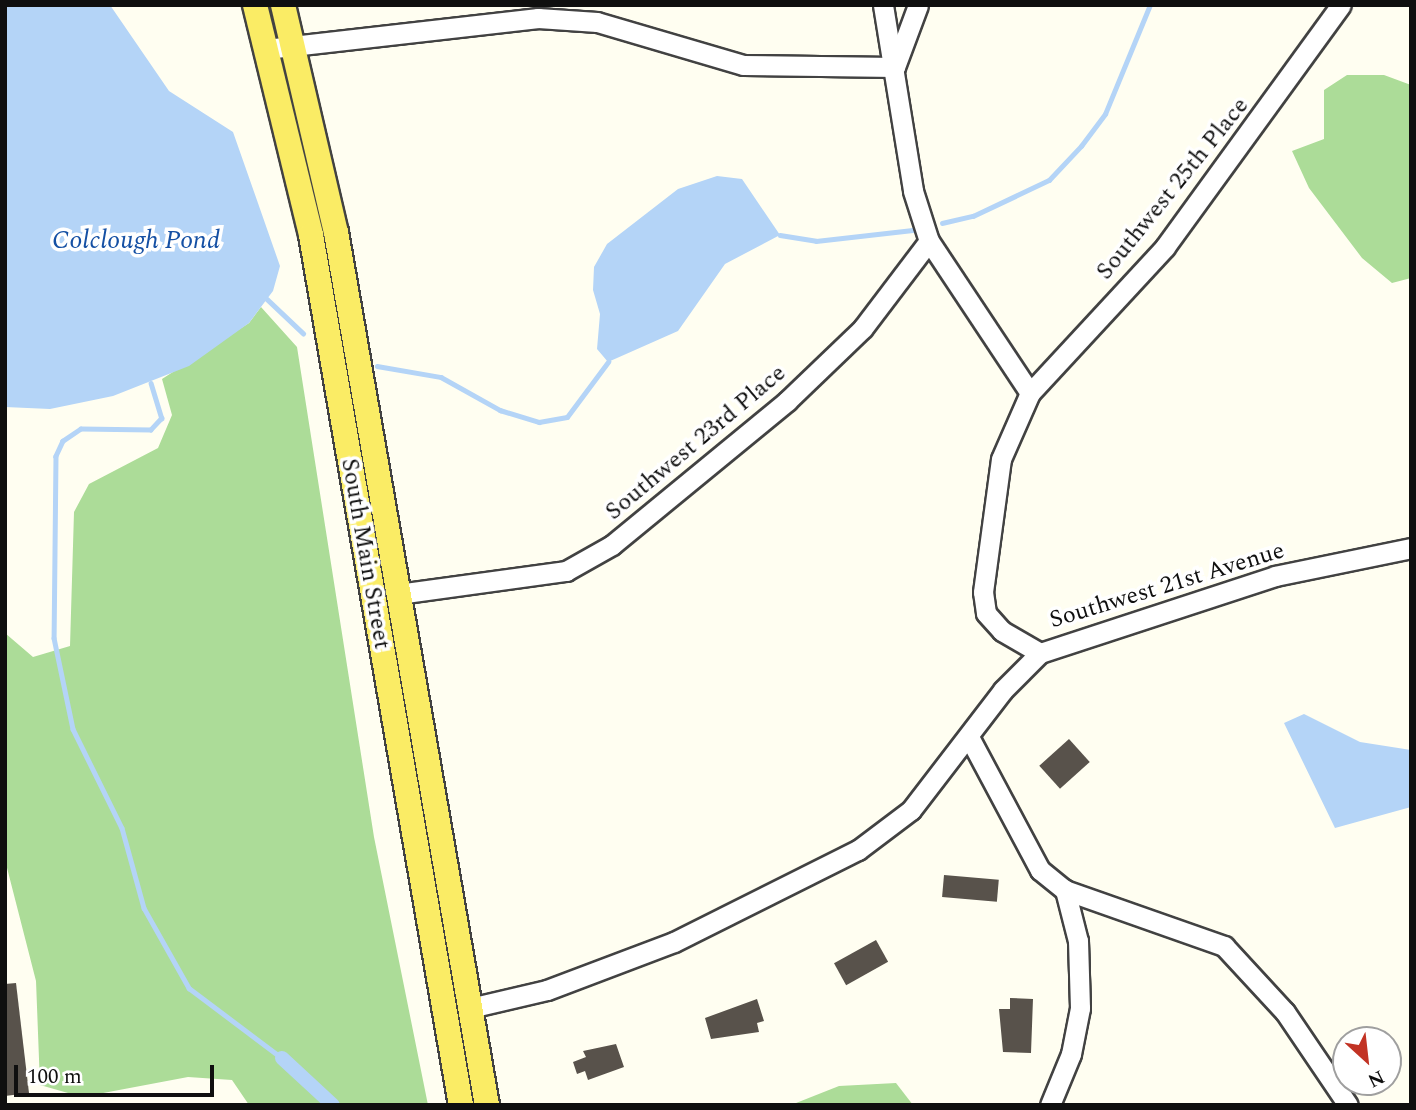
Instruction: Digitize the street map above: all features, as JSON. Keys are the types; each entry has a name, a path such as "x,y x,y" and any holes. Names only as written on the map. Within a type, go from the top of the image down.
{"main road":[{"name":"South Main Street","path":"255,5 311,235 461,1105"},
{"name":"South Main Street","path":"283,5 337,232 487,1105"},
{"path":"372,597 398,594"},
{"path":"444,1009 470,1008"}],"street":[{"path":"883,5 913,191 929,241 1030,393"},
{"path":"895,67 918,5"},
{"name":"Southwest 25th Place","path":"1040,653 1002,631 986,612 983,592 1001,460 1030,393 1165,247 1341,5"},
{"path":"266,49 538,18 597,22 743,65 895,67"},
{"name":"Southwest 23rd Place","path":"398,594 566,571 612,545 660,511 835,355 929,241"},
{"name":"Southwest 21st Avenue","path":"470,1008 547,990 674,942 846,856 911,810 1040,653 1275,576 1411,548"},
{"path":"969,737 1040,870 1065,890 1224,946 1285,1012 1348,1105"},
{"path":"1050,1105 1071,1054 1080,1008 1078,941 1065,890"}],"green space":[{"path":"1347,75 1384,75 1411,85 1411,278 1392,283 1362,258 1309,188 1292,151 1324,139 1324,90"},
{"path":"261,307 297,347 374,837 428,1105 249,1105 232,1080 188,1077 82,1097 40,1085 36,981 5,860 5,633 33,657 70,646 74,512 89,484 158,448 172,415 162,379 249,323"},
{"path":"896,1083 913,1105 791,1105 839,1086"}],"water":[{"name":"Colclough Pond","path":"5,5 110,5 169,91 233,132 280,266 273,291 249,323 189,366 113,396 50,409 5,407"},
{"path":"717,176 742,179 780,235 725,264 678,331 608,362 597,349 600,314 593,290 594,267 607,244 678,189"},
{"path":"1304,714 1360,742 1411,750 1411,807 1335,828 1284,723"}],"building":[{"path":"1069,739 1090,762 1060,789 1039,766"},
{"path":"944,875 999,880 997,902 942,897"},
{"path":"876,940 888,962 846,985 834,963"},
{"path":"16,983 29,1093 5,1096 5,984"},
{"path":"1010,998 1033,999 1031,1053 1003,1052 999,1009 1010,1009"},
{"path":"757,999 764,1021 757,1023 759,1032 711,1039 705,1018"},
{"path":"616,1044 624,1067 588,1080 585,1071 577,1074 573,1062 586,1057 583,1051"}],"waterway":[{"path":"942,223 973,216 1049,180 1081,146 1105,114 1150,5"},
{"path":"780,235 816,241 912,230"},
{"path":"267,299 303,333"},
{"path":"377,366 441,377 500,410 539,422 567,417 608,362"},
{"path":"151,383 162,418 151,430 81,429 63,441 56,456 54,638 73,729 122,828 144,908 189,988 282,1058"},
{"path":"282,1058 333,1105"}]}
